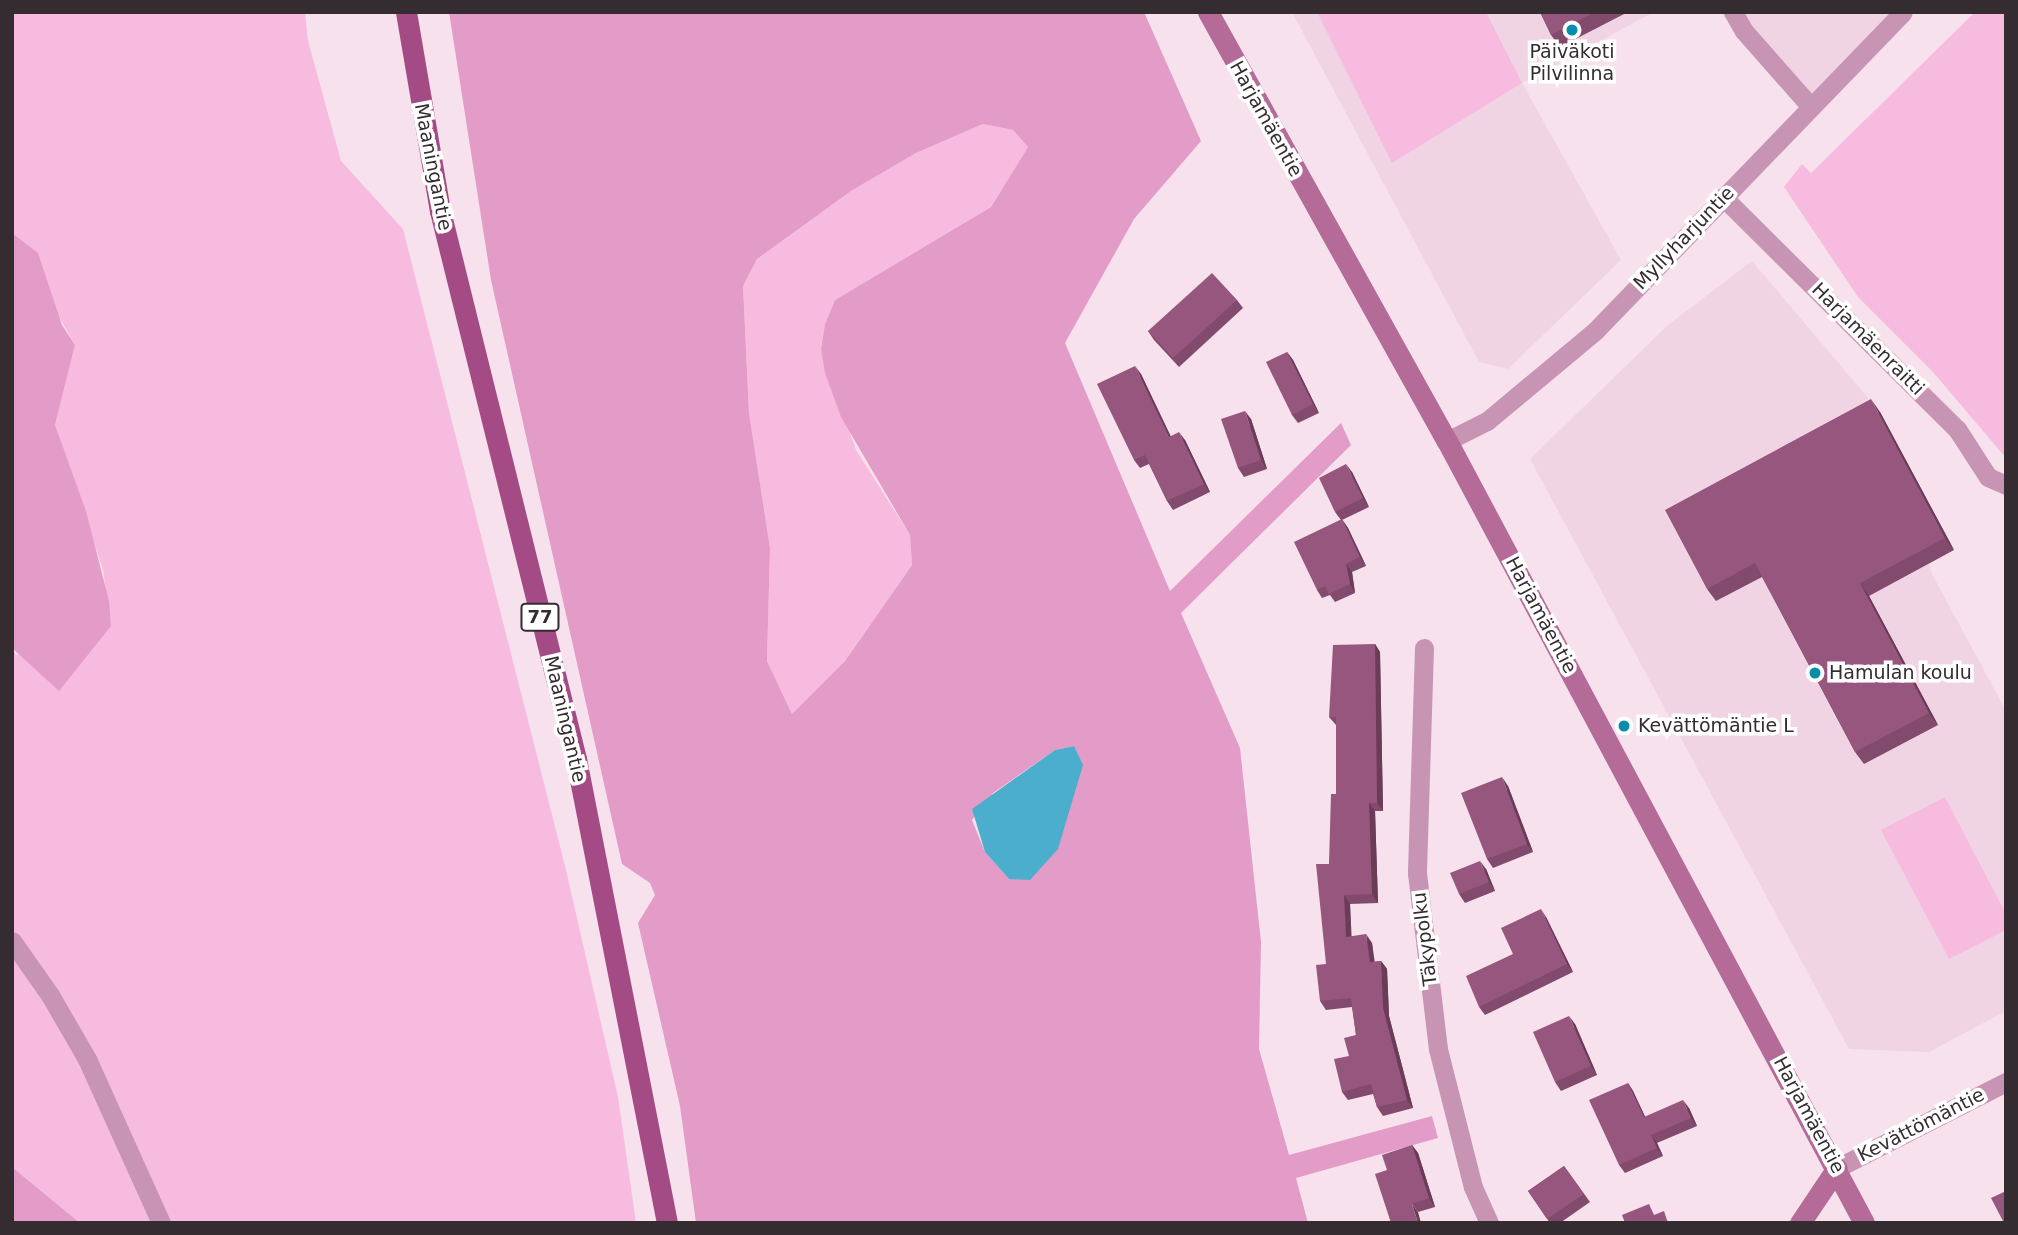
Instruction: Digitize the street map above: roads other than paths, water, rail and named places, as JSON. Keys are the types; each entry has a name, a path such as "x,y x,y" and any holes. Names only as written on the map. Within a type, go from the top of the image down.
{"main road":[{"name":"Maaningantie","path":"406,12 440,211 576,759 667,1223"}],"street":[{"name":"Harjamäentie","path":"1208,12 1447,441 1864,1223"},
{"path":"1733,12 1744,31 1811,107"},
{"name":"Myllyharjuntie","path":"1447,441 1487,421 1595,331 1903,12"},
{"name":"Harjamäenraitti","path":"1723,197 1957,429 1989,477 2006,485"},
{"name":"Täkypolku","path":"1424,648 1417,873 1438,1049 1473,1187 1489,1223"},
{"path":"12,941 50,995 86,1059 161,1223"},
{"name":"Kevättömäntie","path":"1837,1168 2006,1082"},
{"path":"1800,1223 1837,1168"}],"water":[{"path":"1074,746 1083,765 1058,849 1030,880 1009,879 985,852 972,809 1055,750"}],"place":[{"name":"Päiväkoti Pilvilinna","path":"1572,30"},
{"name":"Hamulan koulu","path":"1815,673"},
{"name":"Kevättömäntie L","path":"1624,726"}]}
